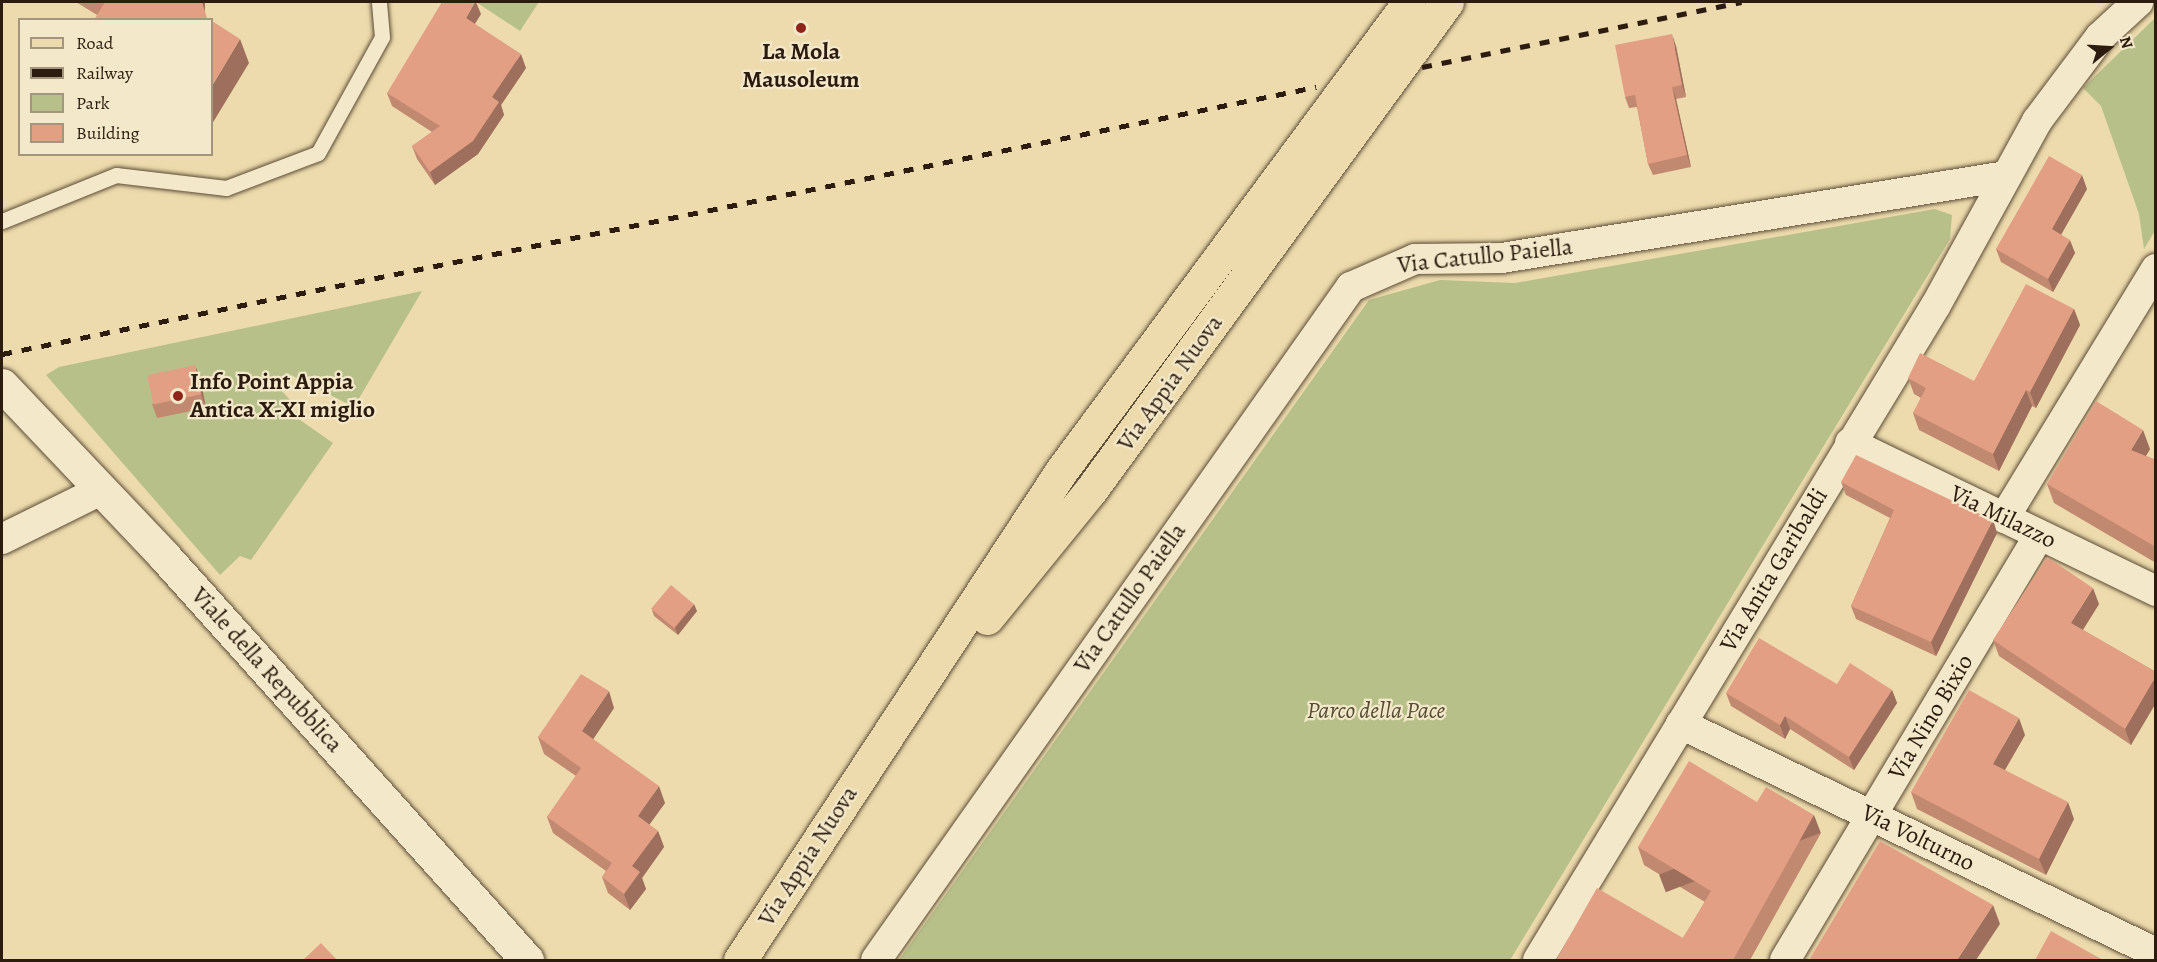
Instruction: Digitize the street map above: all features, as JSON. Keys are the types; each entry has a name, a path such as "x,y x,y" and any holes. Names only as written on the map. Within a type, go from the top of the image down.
{"main road":[{"name":"Via Appia Nuova","path":"740,960 1062,470 1409,2"},
{"name":"Via Appia Nuova","path":"877,752 1092,490 1447,2"}],"street":[{"path":"2006,176 2037,121 2086,55 2138,2"},
{"name":"Via Anita Garibaldi","path":"1538,960 1850,443 1936,305 2006,176"},
{"name":"Via Catullo Paiella","path":"876,960 1351,287 1415,259 1502,258 2006,176"},
{"path":"2004,518 2156,269"},
{"name":"Viale della Repubblica","path":"2,385 99,490 165,556 527,960"},
{"name":"Via Milazzo","path":"1850,443 2156,591"},
{"path":"2,539 99,490"},
{"name":"Via Nino Bixio","path":"1785,960 2039,535"},
{"name":"Via Volturno","path":"1681,724 2156,953"}],"lane":[{"path":"2,221 117,175 226,188 318,153 382,37 379,2"}],"green space":[{"path":"476,2 539,2 520,31"},
{"path":"2155,18 2156,229 2144,249 2139,214 2101,106 2083,88"},
{"name":"Parco della Pace","path":"1935,209 1952,215 1950,239 1510,960 899,960 1369,300 1440,280 1515,283"},
{"path":"422,291 354,407 291,375 280,389 292,402 293,415 333,443 251,560 240,556 220,575 46,375 59,367"}],"building":[{"path":"105,2 202,2 207,18 95,18"},
{"path":"442,2 475,2 466,18 521,54 492,97 499,102 473,141 430,172 412,146 440,126 387,93"},
{"path":"213,22 240,39 213,84"},
{"path":"1672,34 1682,85 1672,87 1687,155 1648,164 1635,95 1625,97 1615,45"},
{"path":"2049,156 2082,175 2052,229 2070,240 2048,279 1996,249"},
{"path":"2026,284 2074,309 2030,392 2026,390 1993,454 1913,413 1926,388 1908,378 1920,353 1974,381"},
{"path":"195,365 201,394 153,405 147,375"},
{"path":"2096,401 2143,430 2131,450 2156,460 2156,547 2047,484"},
{"path":"1856,455 1993,520 1931,642 1851,606 1894,510 1841,482"},
{"path":"2047,557 2093,588 2071,623 2156,672 2156,676 2125,729 1993,640"},
{"path":"671,585 694,604 674,628 651,609"},
{"path":"1759,638 1837,684 1850,663 1892,690 1849,757 1785,716 1780,725 1726,693"},
{"path":"581,674 609,691 582,731 659,786 638,816 658,831 632,866 640,872 624,894 602,877 612,863 547,817 581,768 538,737"},
{"path":"1969,690 2019,718 1993,764 2068,802 2039,859 1911,792"},
{"path":"1689,761 1757,802 1766,787 1814,815 1733,960 1556,960 1597,888 1683,938 1711,891 1638,847"},
{"path":"1880,841 1993,905 1957,960 1809,960"},
{"path":"2051,931 2103,960 2035,960"},
{"path":"321,943 337,960 303,960"}],"railway":[{"path":"1422,67 1741,2"},
{"path":"2,354 1316,87"}],"place":[{"name":"La Mola Mausoleum","path":"801,28"},
{"name":"Info Point Appia Antica X-XI miglio","path":"178,396"}]}
